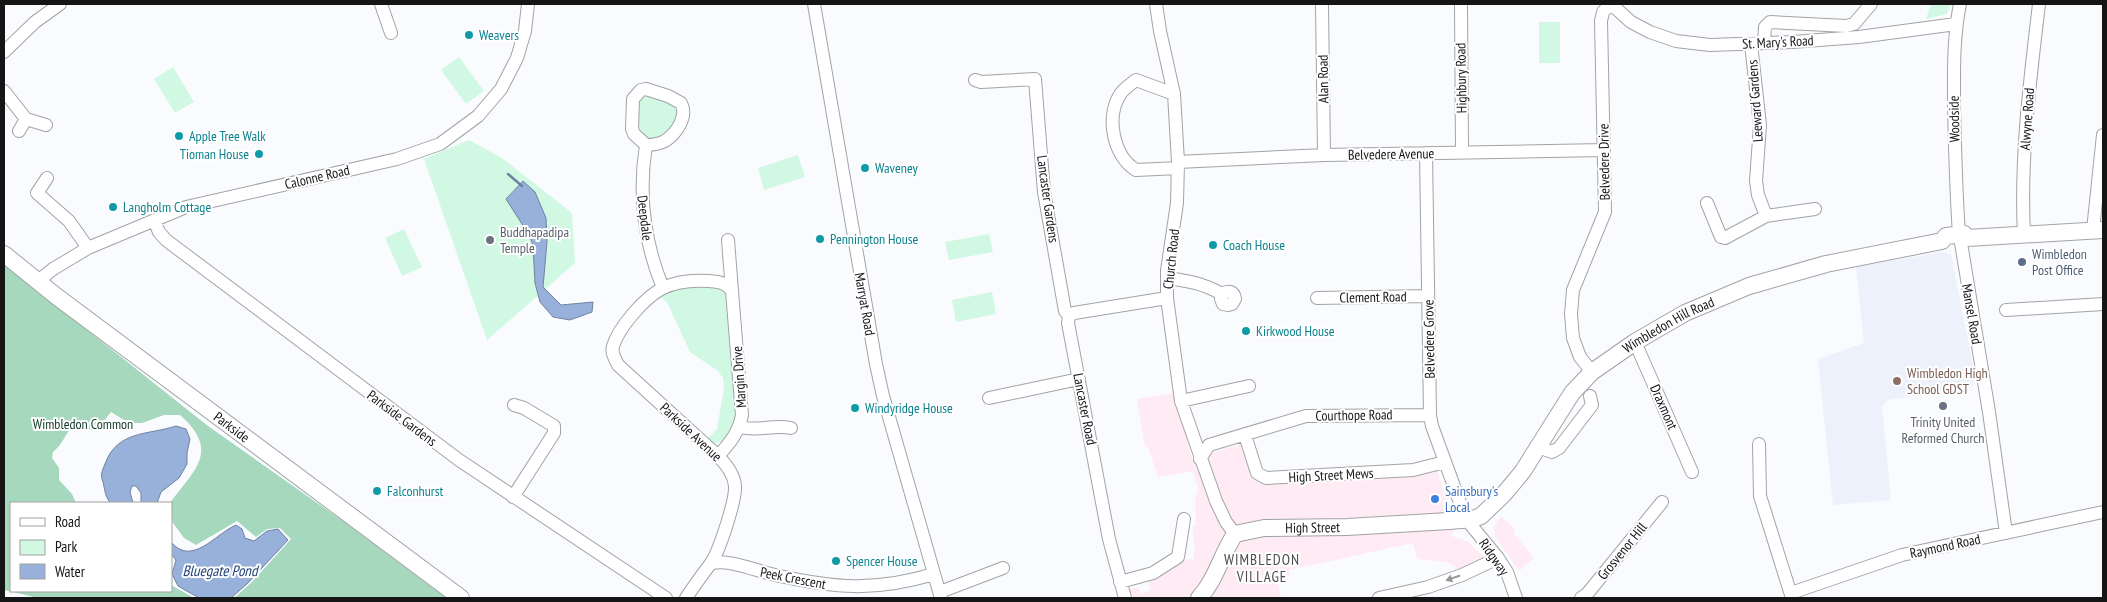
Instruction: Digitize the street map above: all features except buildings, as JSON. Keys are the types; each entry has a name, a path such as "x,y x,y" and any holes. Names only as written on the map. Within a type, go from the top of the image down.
{"main road":[{"name":"Wimbledon Hill Road","path":"1466,519 1481,516 1504,494 1523,470 1572,393 1592,372 1635,342 1685,313 1749,286 1826,264 1942,241 1947,244 1962,238 2098,230"},
{"name":"Parkside","path":"4,254 461,598"},
{"name":"High Street","path":"1236,534 1264,528 1348,527 1466,519"},
{"path":"1199,598 1213,578 1236,534"}],"street":[{"path":"4,52 35,22 60,4"},
{"path":"381,4 391,32"},
{"name":"Calonne Road","path":"38,281 52,269 88,248 186,207 397,159 440,144 478,116 501,89 517,58 525,30 528,4"},
{"name":"Marryat Road","path":"814,4 876,364 940,595"},
{"name":"Church Road","path":"1156,4 1174,94 1178,165 1177,203 1167,278 1167,298 1181,401 1200,459 1222,514 1236,534"},
{"name":"Alan Road","path":"1322,4 1324,155"},
{"name":"Highbury Road","path":"1460,4 1462,152"},
{"name":"St. Mary's Road","path":"1611,4 1632,22 1661,37 1692,44 1758,44 1859,37 1956,24"},
{"name":"Belvedere Drive","path":"1592,372 1580,357 1573,338 1571,314 1574,290 1605,212 1601,21 1603,12 1611,4"},
{"path":"1758,44 1765,27 1770,22 1846,26 1854,24 1871,4"},
{"name":"Woodside","path":"1960,4 1956,24 1954,56 1954,140 1962,238"},
{"name":"Alwyne Road","path":"2024,235 2023,184 2030,82 2039,4"},
{"name":"Leeward Gardens","path":"1758,44 1760,125 1756,181 1758,195 1766,216"},
{"name":"Lancaster Gardens","path":"975,80 981,82 1040,79 1044,192 1065,311 1069,316"},
{"path":"1174,94 1136,80 1120,95 1114,116 1114,128 1118,152 1129,166 1136,170 1178,165"},
{"path":"646,89 681,103 684,114 683,120 667,140 659,144 646,145 634,134 632,129 633,99 641,90 646,89"},
{"path":"4,91 26,119 46,124"},
{"path":"19,131 26,119"},
{"path":"2098,230 2103,135"},
{"name":"Deepdale","path":"646,145 641,172 643,212 653,265 663,288"},
{"name":"Belvedere Avenue","path":"1178,165 1324,155 1603,150"},
{"name":"Belvedere Grove","path":"1426,153 1430,415 1432,426 1466,519"},
{"path":"47,178 37,193 69,221 88,248"},
{"path":"1707,201 1721,237 1725,238 1766,216 1807,207"},
{"name":"Parkside Gardens","path":"154,220 159,232 166,240 444,449 666,598"},
{"name":"Mansel Road","path":"1962,238 1966,278 1988,404 2006,533"},
{"name":"Margin Drive","path":"718,456 734,438 740,426 742,403 728,240"},
{"path":"1167,278 1197,282 1222,294"},
{"path":"663,288 680,282 700,280 728,284 732,291"},
{"name":"Parkside Avenue","path":"663,288 635,312 622,329 613,346 614,358 618,364 718,456 732,473 735,486 734,498 712,563 686,598"},
{"name":"Clement Road","path":"1317,298 1428,296"},
{"path":"1069,316 1167,298"},
{"path":"2006,310 2103,304"},
{"name":"Lancaster Road","path":"1069,316 1068,323 1109,540 1124,597"},
{"name":"Draxmont","path":"1635,342 1692,472"},
{"path":"988,398 1079,379"},
{"path":"1181,401 1249,386"},
{"path":"1538,447 1552,452 1558,448 1592,405 1590,396"},
{"path":"513,497 554,433 554,426 524,408 514,405"},
{"name":"Courthope Road","path":"1200,459 1209,445 1306,416 1430,415"},
{"path":"740,426 753,430 782,426 790,428"},
{"name":"High Street Mews","path":"1245,435 1257,472 1266,478 1413,470 1445,462"},
{"name":"Raymond Road","path":"1760,444 1760,496 1792,596 1902,555 2103,512"},
{"name":"Grosvenor Hill","path":"1581,598 1587,594 1662,502"},
{"path":"1120,582 1153,573 1178,557 1184,519"},
{"name":"Ridgway","path":"1466,519 1507,572 1516,598"},
{"path":"1379,598 1428,587 1462,575 1498,558"},
{"name":"Peek Crescent","path":"712,563 726,562 788,578 842,586 887,586 934,574"},
{"path":"940,595 1003,568"}],"shaded area":[{"name":"Wimbledon High School GDST","path":"1942,252 1951,254 1975,376 1973,386 1888,400 1882,406 1891,500 1833,505 1818,359 1864,343 1856,267"},
{"path":"1174,393 1192,459 1245,443 1249,474 1268,484 1436,466 1455,529 1451,536 1467,541 1486,559 1455,571 1455,566 1446,562 1417,559 1413,543 1289,570 1290,575 1277,579 1281,598 1130,598 1128,590 1138,587 1140,594 1151,590 1147,580 1182,560 1193,559 1195,543 1193,542 1193,526 1196,526 1195,500 1198,489 1193,471 1158,477 1148,447 1145,447 1137,399"},
{"path":"1501,516 1515,529 1513,532 1534,558 1519,571 1495,537 1494,526"}],"green space":[{"path":"1931,4 1951,4 1947,14 1926,19"},
{"path":"1539,22 1560,22 1560,63 1539,63"},
{"path":"459,57 484,91 466,104 441,70"},
{"path":"173,67 194,102 175,113 154,79"},
{"path":"648,92 676,105 678,119 665,135 652,139 646,139 635,128 636,100"},
{"path":"469,140 502,158 572,213 575,263 487,340 424,159"},
{"path":"798,155 805,177 764,190 758,168"},
{"path":"404,229 422,267 402,276 385,238"},
{"path":"989,234 993,252 949,260 945,242"},
{"name":"Wimbledon Common","path":"4,264 208,426 347,524 446,598 234,598 252,582 291,539 280,528 267,529 256,537 237,521 196,545 184,538 173,523 171,502 195,470 201,450 199,439 180,415 164,415 142,423 129,423 111,412 96,431 89,429 80,421 75,424 53,452 52,458 59,468 59,480 72,494 76,502 10,502 10,591 4,590"},
{"path":"687,286 723,288 728,292 736,421 724,439 712,444 708,438 717,429 724,388 723,378 718,371 690,352 667,302 662,298 654,299 659,295"},
{"path":"992,292 996,314 956,322 952,300"},
{"name":"Wimbledon Common","path":"172,586 194,598 38,598 12,592 172,592"}],"water":[{"path":"523,181 535,192 546,218 547,242 543,287 561,305 593,302 592,312 570,320 553,317 540,302 535,283 533,245 529,235 506,199"},
{"path":"176,426 186,429 190,439 187,464 179,478 161,492 157,502 141,502 141,493 136,486 132,486 130,492 133,502 110,502 106,496 102,475 110,453 126,439"},
{"name":"Bluegate Pond","path":"236,525 242,529 245,538 254,541 267,531 278,529 288,540 248,583 231,598 199,598 178,586 172,574 176,560 172,555 172,543 179,549 195,550"}],"waterway":[{"path":"508,174 522,186"}],"place":[{"name":"Weavers","path":"469,35"},
{"name":"Apple Tree Walk","path":"179,136"},
{"name":"Tioman House","path":"259,154"},
{"name":"Waveney","path":"865,168"},
{"name":"Langholm Cottage","path":"113,207"},
{"name":"Pennington House","path":"820,239"},
{"name":"Buddhapadipa Temple","path":"490,240"},
{"name":"Coach House","path":"1213,245"},
{"name":"Wimbledon Post Office","path":"2022,262"},
{"name":"Kirkwood House","path":"1246,331"},
{"name":"Wimbledon High School GDST","path":"1897,381"},
{"name":"Trinity United Reformed Church","path":"1943,406"},
{"name":"Windyridge House","path":"855,408"},
{"name":"Falconhurst","path":"377,491"},
{"name":"Sainsbury's Local","path":"1435,499"},
{"name":"Spencer House","path":"836,561"}],"district":[{"name":"WIMBLEDON VILLAGE","path":"1262,568"}]}
